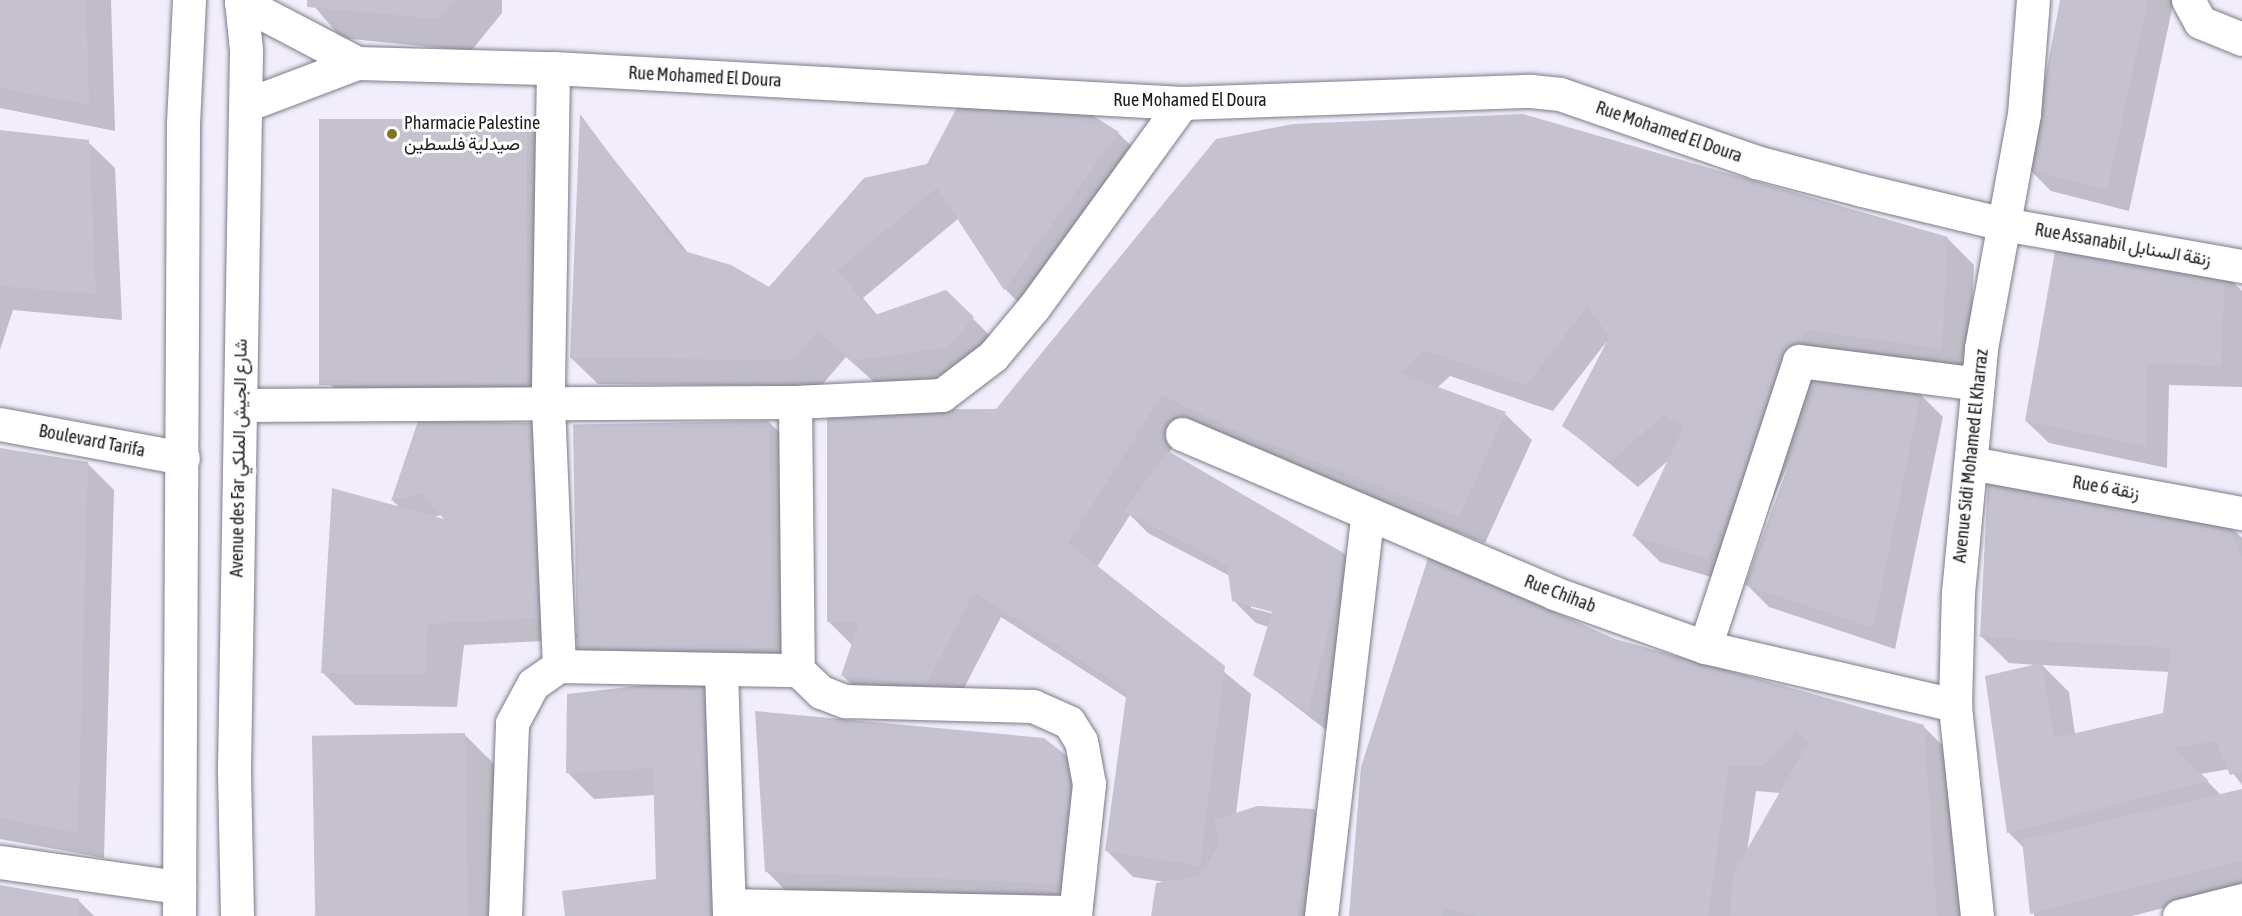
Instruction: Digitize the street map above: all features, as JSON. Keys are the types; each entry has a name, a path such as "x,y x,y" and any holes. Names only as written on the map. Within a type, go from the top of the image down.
{"street":[{"path":"0,862 179,902 189,0"},
{"name":"Avenue Sidi Mohamed El Kharraz","path":"1977,916 1955,705 1978,384 1991,276 2004,224 2024,114 2033,0"},
{"path":"2188,0 2200,22 2242,39"},
{"name":"Rue Mohamed El Doura","path":"241,1 357,63"},
{"name":"Avenue des Far شارع الجيش الملكي","path":"237,916 246,105 241,1"},
{"name":"Rue Mohamed El Doura","path":"246,105 357,63 553,68 1182,103 1490,91 1560,94 1756,162 2004,224"},
{"path":"553,68 548,405 559,666"},
{"path":"241,405 795,402 916,399 942,395 968,380 1034,307 1182,103"},
{"name":"Rue Assanabil زنقة السنابل","path":"2004,224 2242,266"},
{"path":"1705,647 1799,361 1978,384"},
{"path":"795,402 798,670"},
{"name":"Boulevard Tarifa","path":"0,424 183,458"},
{"name":"Rue Chihab","path":"1182,434 1367,516 1705,647 1955,705"},
{"name":"Rue 6 زنقة","path":"1971,463 2242,513"},
{"path":"1321,916 1367,516"},
{"path":"505,916 512,723 525,693 559,666 721,672 798,670 821,692 845,701 1033,706 1069,722 1082,741 1089,784 1075,914 729,910 721,672"},
{"path":"2179,916 2242,900"}],"building":[{"path":"0,0 86,0 89,105 0,88"},
{"path":"307,0 455,0 438,19 307,7"},
{"path":"2060,0 2148,0 2107,190 2028,169"},
{"path":"963,96 1084,110 1119,132 1004,290 937,188 837,270 875,315 946,290 974,317 948,347 852,361 818,331 794,360 570,358 580,114 681,250 731,265 769,287 864,178 927,164"},
{"path":"1523,114 1948,237 1942,349 1806,330 1708,559 1632,536 1684,426 1663,415 1611,462 1562,426 1610,337 1587,307 1526,385 1423,350 1400,373 1506,412 1459,517 1236,431 1162,395 1068,543 1225,666 1200,866 1105,851 1127,690 974,592 926,685 841,676 859,622 827,622 827,410 996,409 1216,139 1293,124"},
{"path":"319,119 527,119 527,385 319,385"},
{"path":"0,130 89,140 96,294 0,286"},
{"path":"2057,240 2225,272 2221,366 2147,363 2146,446 2025,421"},
{"path":"1820,377 1921,394 1873,628 1745,585"},
{"path":"418,421 537,423 542,618 428,624 425,675 321,673 332,488 444,519 421,493 391,501"},
{"path":"769,421 773,648 577,651 573,424"},
{"path":"0,448 88,462 78,833 0,818"},
{"path":"1168,451 1347,555 1308,713 1253,675 1272,612 1232,601 1227,565 1124,511"},
{"path":"1988,480 2224,518 2242,557 2242,772 2230,775 2216,741 2174,748 2209,781 2007,833 1985,676 2042,663 2054,738 2163,713 2171,648 1980,637"},
{"path":"1429,555 1615,639 1924,725 1937,916 1730,916 1733,874 1809,741 1796,732 1762,767 1729,765 1708,916 1479,916 1444,909 1442,916 1349,916 1361,767"},
{"path":"706,678 719,916 565,916 562,891 656,879 653,768 566,773 567,694"},
{"path":"755,711 1044,738 1076,763 1068,884 765,872"},
{"path":"465,733 468,916 315,916 312,736"},
{"path":"2242,789 2242,861 2030,914 2022,840"},
{"path":"1257,806 1315,809 1297,916 1151,916 1156,883 1200,876 1220,842 1214,820"},
{"path":"0,885 79,899 79,916 0,916"}],"place":[{"name":"Pharmacie Palestine صيدلية فلسطين","path":"392,134"}]}
